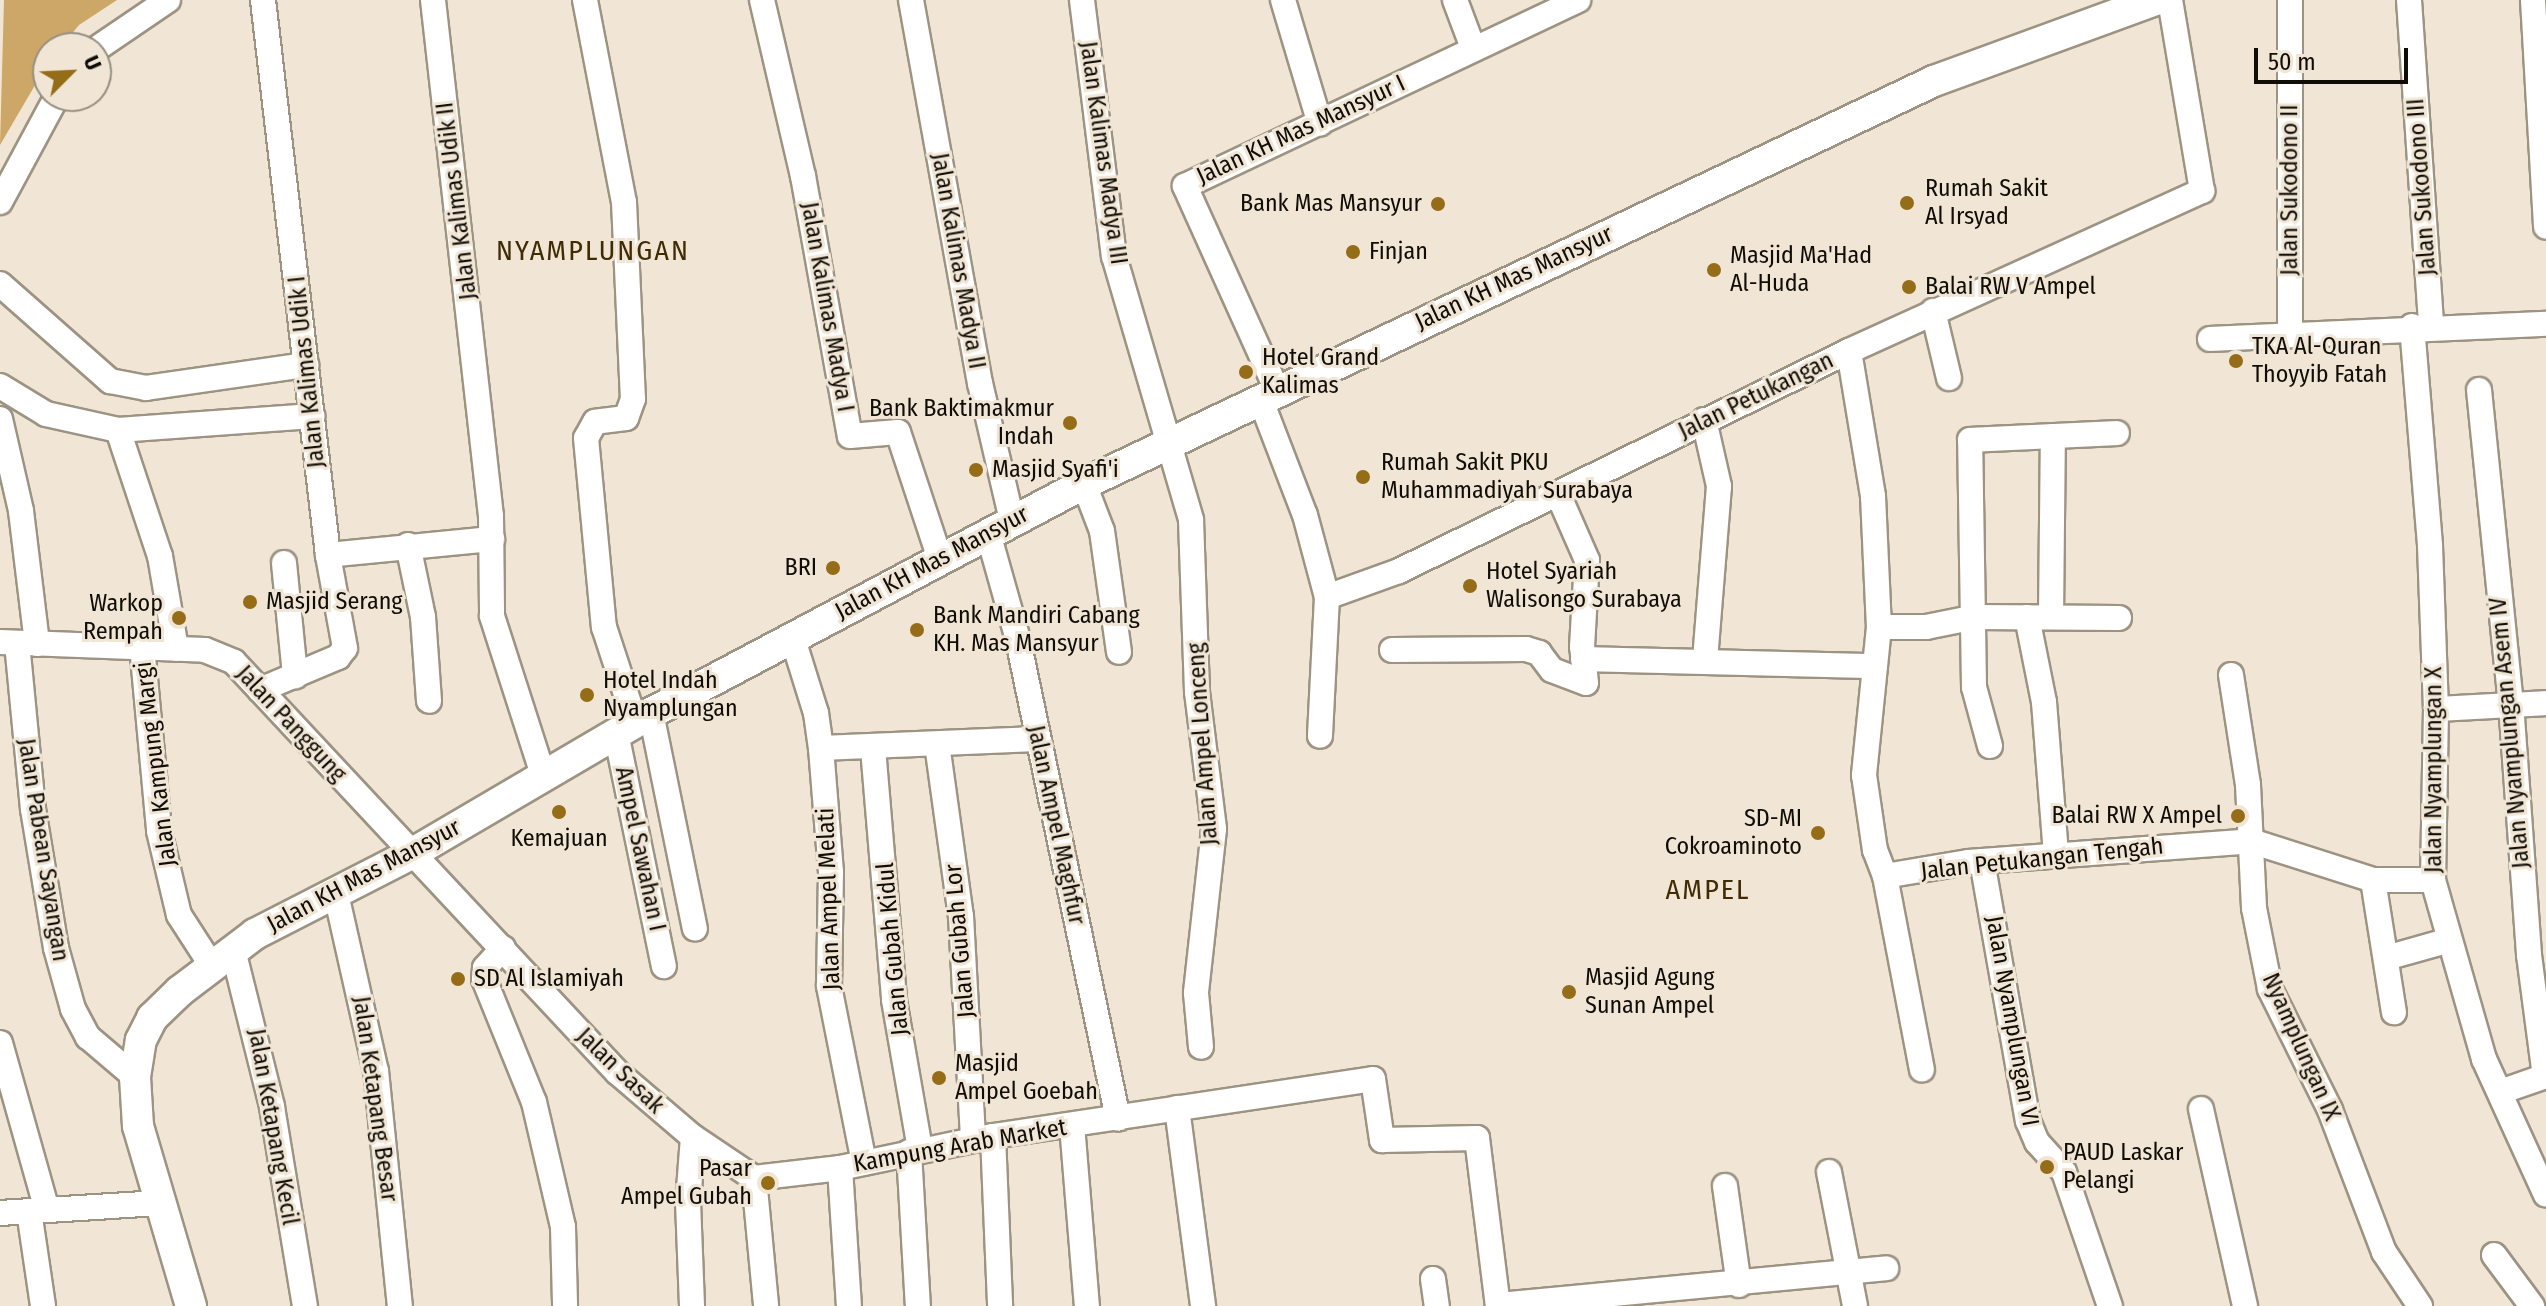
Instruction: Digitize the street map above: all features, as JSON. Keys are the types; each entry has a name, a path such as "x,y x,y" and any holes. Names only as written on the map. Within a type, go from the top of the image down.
{"street":[{"path":"112,38 168,0"},
{"name":"Jalan Kalimas Udik I","path":"260,690 338,657 345,648 328,555 263,0"},
{"name":"Jalan Kalimas Udik II","path":"433,0 492,539 497,639 543,775"},
{"path":"585,0 624,202 633,399 626,418 595,422 587,428 604,627 695,929"},
{"name":"Jalan Kalimas Madya I","path":"762,0 803,176 850,436 898,432 940,559"},
{"name":"Jalan Kalimas Madya II","path":"911,0 980,383 1000,527"},
{"name":"Jalan Kalimas Madya III","path":"1082,0 1114,256 1167,443"},
{"path":"1283,0 1320,124"},
{"path":"1455,0 1473,48"},
{"name":"Jalan KH Mas Mansyur I","path":"1268,394 1184,188 1578,0"},
{"name":"Jalan KH Mas Mansyur","path":"191,1306 138,1126 135,1077 141,1040 152,1018 223,958 792,636 1084,484 1268,394 1934,81 2154,0"},
{"name":"Jalan Petukangan","path":"1327,597 1399,571 1933,311 2202,191 2170,0"},
{"name":"Jalan Sukodono II","path":"2290,0 2290,332"},
{"name":"Jalan Sukodono III","path":"2409,0 2421,326"},
{"path":"2533,0 2546,227"},
{"path":"0,202 48,112"},
{"path":"0,284 110,381 146,388 306,365"},
{"path":"1933,311 1949,378"},
{"path":"2210,339 2421,326 2546,324"},
{"name":"Jalan Nyamplungan X","path":"2421,326 2436,709 2433,880 2484,1059 2546,1195"},
{"name":"Jalan Petukangan Tengah","path":"1849,351 1873,496 1879,627 1864,775 1875,850 1885,876 1982,861 2251,841"},
{"path":"0,386 46,414 118,430 312,416"},
{"name":"Jalan Nyamplungan Asem IV","path":"2479,390 2511,703 2529,955 2545,1076"},
{"path":"1268,394 1327,597 1320,736"},
{"name":"Jalan Pabean Sayangan","path":"0,419 21,511 18,643 33,809 56,948 73,1009 88,1037 135,1077"},
{"path":"1704,420 1719,486 1705,659"},
{"path":"118,430 160,556 176,649"},
{"path":"1990,746 1974,687 1973,437 2117,433"},
{"path":"2053,436 2039,617 2056,856"},
{"name":"Jalan Ampel Lonceng","path":"1167,443 1191,520 1197,692 1214,829 1196,993 1201,1047"},
{"path":"1084,484 1102,531 1119,652"},
{"path":"1392,650 1526,649 1539,653 1552,670 1586,683 1583,659 1587,560 1558,494"},
{"name":"Jalan Ampel Maghfur","path":"1000,527 1037,739 1118,1119"},
{"path":"328,555 492,539"},
{"path":"408,545 423,617 429,701"},
{"path":"284,563 295,676"},
{"path":"1879,627 1926,627 1976,617 2119,618"},
{"name":"Jalan Ampel Melati","path":"792,636 816,713 821,748 831,872 829,986 852,1166 849,1306"},
{"name":"Jalan Panggung","path":"18,643 205,650 234,662 411,854"},
{"name":"Jalan Kampung Margi","path":"142,646 159,831 179,915 223,958"},
{"path":"1583,659 1705,659 1875,666"},
{"name":"Nyamplungan IX","path":"2231,675 2239,707 2254,908 2270,989 2330,1110 2384,1252 2420,1306"},
{"path":"2436,709 2546,703"},
{"name":"Ampel Sawahan I","path":"634,723 664,966"},
{"path":"821,748 1037,739"},
{"name":"Jalan Gubah Lor","path":"937,744 961,916 1000,1306"},
{"name":"Jalan Gubah Kidul","path":"873,748 894,1000 914,1151 918,1306"},
{"path":"2251,841 2373,880 2433,880"},
{"name":"Jalan Sasak","path":"411,854 618,1073 693,1137 754,1178"},
{"name":"Jalan Nyamplungan VI","path":"1982,861 2028,1121 2037,1142 2064,1172 2110,1306"},
{"path":"1885,876 1922,1070"},
{"path":"2373,880 2394,1012"},
{"name":"Jalan Ketapang Besar","path":"336,894 376,1071 400,1306"},
{"path":"2386,958 2450,940"},
{"path":"503,948 485,968 484,979 534,1102 563,1227 565,1306"},
{"name":"Jalan Ketapang Kecil","path":"223,958 272,1107 305,1306"},
{"path":"0,1043 38,1211 43,1306"},
{"path":"2500,1092 2545,1076"},
{"name":"Kampung Arab Market","path":"754,1178 852,1166 983,1137 1118,1119 1308,1086 1373,1079 1382,1140 1477,1138 1498,1305"},
{"path":"1177,1108 1203,1306"},
{"path":"2201,1109 2245,1306"},
{"path":"1072,1125 1087,1306"},
{"path":"692,1306 688,1203 693,1137"},
{"path":"1829,1172 1852,1275 1855,1306"},
{"path":"754,1178 766,1306"},
{"path":"1725,1186 1755,1291"},
{"path":"0,1213 161,1203"},
{"path":"2494,1255 2532,1306"},
{"path":"1498,1305 1677,1298 1755,1291 1886,1268"},
{"path":"1433,1279 1437,1306"}],"shaded area":[{"path":"4,0 117,0 73,32 32,32 32,90 0,145"}],"place":[{"name":"Rumah Sakit Al Irsyad","path":"1907,203"},
{"name":"Bank Mas Mansyur","path":"1438,204"},
{"name":"Finjan","path":"1353,252"},
{"name":"Masjid Ma'Had Al-Huda","path":"1714,270"},
{"name":"Balai RW V Ampel","path":"1909,287"},
{"name":"TKA Al-Quran Thoyyib Fatah","path":"2236,361"},
{"name":"Hotel Grand Kalimas","path":"1246,372"},
{"name":"Bank Baktimakmur Indah","path":"1070,423"},
{"name":"Masjid Syafi'i","path":"976,470"},
{"name":"Rumah Sakit PKU Muhammadiyah Surabaya","path":"1363,477"},
{"name":"BRI","path":"833,568"},
{"name":"Hotel Syariah Walisongo Surabaya","path":"1470,586"},
{"name":"Masjid Serang","path":"250,602"},
{"name":"Warkop Rempah","path":"179,618"},
{"name":"Bank Mandiri Cabang KH. Mas Mansyur","path":"917,630"},
{"name":"Hotel Indah Nyamplungan","path":"587,695"},
{"name":"Kemajuan","path":"559,812"},
{"name":"Balai RW X Ampel","path":"2238,816"},
{"name":"SD-MI Cokroaminoto","path":"1818,833"},
{"name":"SD Al Islamiyah","path":"458,979"},
{"name":"Masjid Agung Sunan Ampel","path":"1569,992"},
{"name":"Masjid Ampel Goebah","path":"939,1078"},
{"name":"PAUD Laskar Pelangi","path":"2047,1167"},
{"name":"Pasar Ampel Gubah","path":"768,1183"}],"district":[{"name":"NYAMPLUNGAN","path":"593,251"},
{"name":"AMPEL","path":"1708,890"}]}
